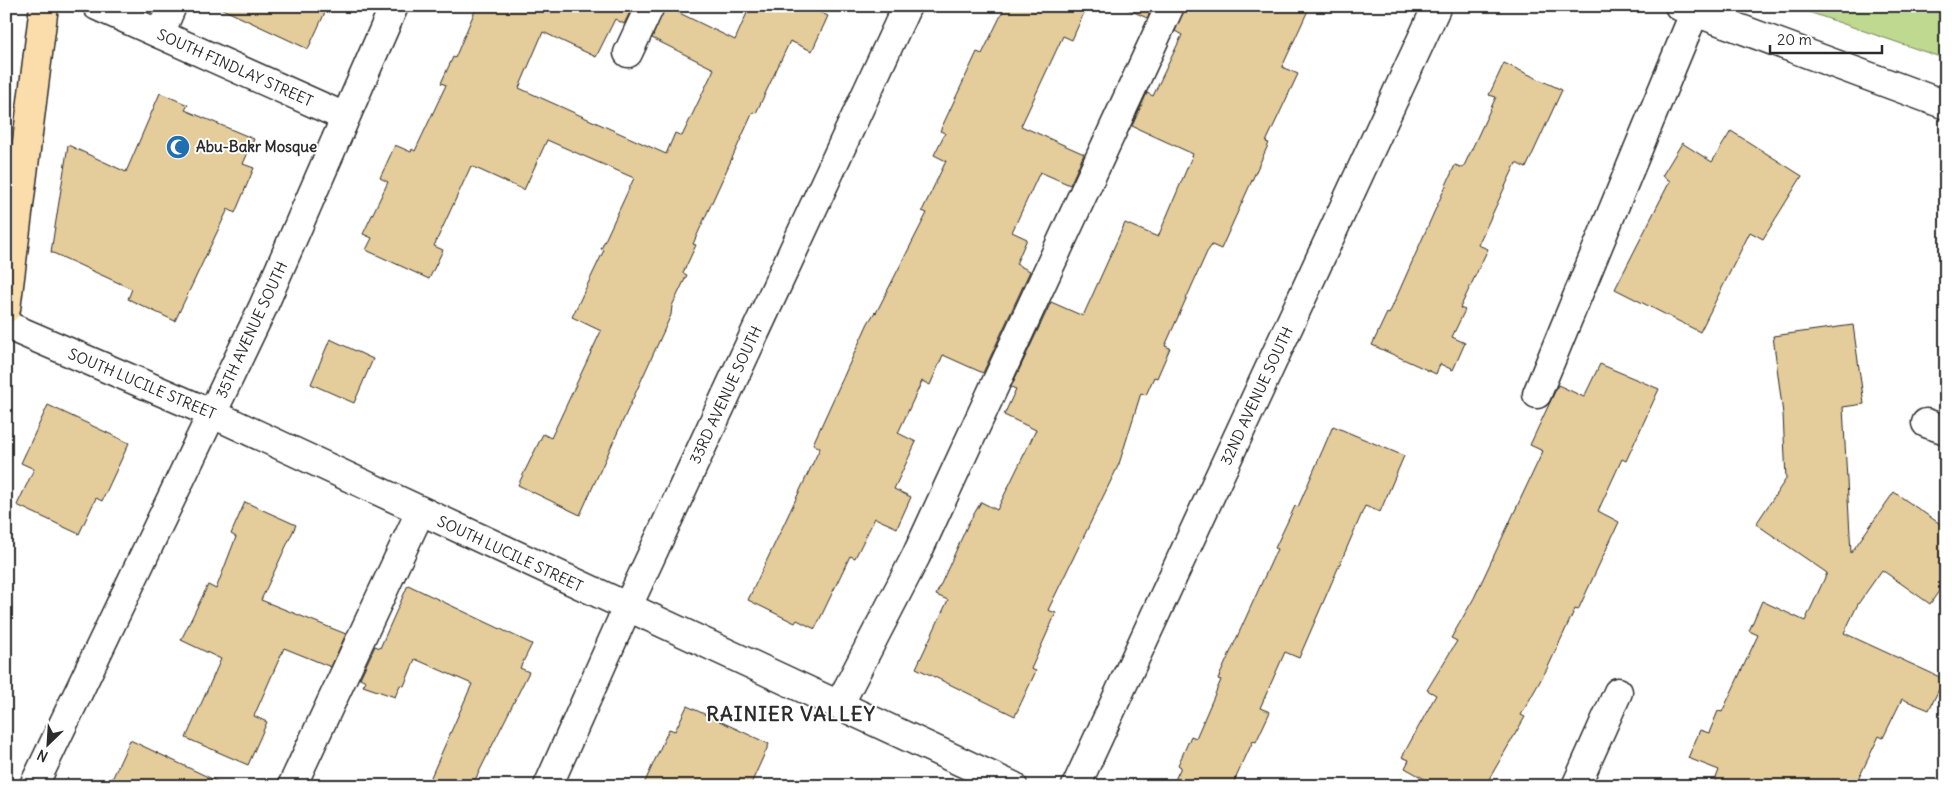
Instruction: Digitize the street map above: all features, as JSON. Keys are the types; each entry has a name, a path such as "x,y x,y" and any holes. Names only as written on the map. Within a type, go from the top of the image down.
{"main road":[{"path":"6,309 44,6"}],"street":[{"name":"SOUTH FINDLAY STREET","path":"97,6 345,117"},
{"path":"160,34 172,6"},
{"name":"35TH AVENUE SOUTH","path":"34,785 267,298 394,6"},
{"path":"628,53 650,6"},
{"name":"33RD AVENUE SOUTH","path":"548,786 627,608 907,6"},
{"path":"839,705 916,556 1170,6"},
{"name":"32ND AVENUE SOUTH","path":"1076,786 1438,6"},
{"path":"1537,394 1687,9 1946,106"},
{"name":"SOUTH LUCILE STREET","path":"6,325 213,414 1012,786"},
{"path":"292,786 420,512"},
{"path":"1576,786 1618,692"}],"green space":[{"path":"1791,6 1946,6 1946,59"}],"building":[{"path":"216,6 328,6 308,49"},
{"path":"477,6 633,6 624,24 615,19 596,57 543,32 519,88 666,154 675,133 682,136 714,69 652,38 665,6 735,40 750,6 806,6 828,16 812,51 790,41 756,113 753,112 693,244 696,245 683,273 687,275 672,306 671,315 580,515 518,485 543,434 551,438 601,331 572,317 604,250 601,249 634,178 547,140 524,190 471,166 434,246 443,250 429,279 366,250 372,238 363,234 388,182 380,178 395,145 411,152 412,149 415,151 446,85 441,83 453,57 455,58"},
{"path":"999,6 1087,6 1072,40 1063,36 1021,126 1084,154 1070,185 1040,172 1012,232 1027,239 1016,264 1030,271 983,373 943,355 930,385 922,381 898,433 916,442 894,489 911,497 897,528 875,518 855,558 850,556 815,629 797,620 795,623 748,600 820,448 813,444 868,323 876,313 927,213 922,211 946,161 934,155 945,133 940,131 977,52 982,54 1004,9"},
{"path":"1121,6 1153,6 1147,18"},
{"path":"1185,6 1310,6 1282,67 1298,74 1266,142 1269,143 1221,249 1212,245 1207,252 1165,346 1170,348 1157,378 1154,377 1146,395 1141,393 1119,464 1048,610 1056,613 1031,669 1036,671 1015,716 916,668 948,600 936,595 968,524 981,502 997,510 1036,430 1004,415 1016,389 1011,387 1051,302 1083,316 1125,223 1158,237 1193,154 1132,126 1147,93 1153,96 1182,35 1175,31"},
{"path":"1504,63 1562,90 1526,168 1516,163 1478,245 1488,249 1460,308 1465,310 1452,337 1465,343 1453,370 1440,364 1436,374 1372,345 1387,313 1389,314 1455,165 1463,168 1496,97 1489,95"},
{"path":"160,93 188,105 185,110 254,139 243,164 254,168 235,213 228,209 175,321 128,299 132,289 51,252 68,145 126,172"},
{"path":"1731,131 1802,176 1763,239 1750,232 1700,332 1615,289 1670,181 1662,176 1682,143 1712,162"},
{"path":"1853,325 1864,404 1843,407 1851,553 1894,492 1946,528 1946,581 1930,604 1882,570 1858,604 1844,633 1944,679 1929,710 1902,699 1883,738 1879,736 1855,786 1713,786 1719,770 1688,758 1700,730 1709,733 1718,711 1722,712 1758,635 1749,631 1762,601 1805,621 1827,573 1756,524 1786,479 1783,414 1773,336"},
{"path":"330,339 373,359 354,403 311,384"},
{"path":"1600,364 1659,389 1626,461 1622,459 1598,511 1619,522 1578,610 1575,609 1548,667 1521,715 1525,717 1485,786 1437,786 1405,768 1409,760 1402,757 1436,695 1427,690 1457,641 1451,638 1474,598 1543,451 1530,445 1558,385 1584,397"},
{"path":"48,405 129,443 102,501 96,498 79,534 17,505 34,469 21,463"},
{"path":"1333,426 1404,456 1380,512 1365,506 1299,658 1285,652 1260,708 1270,712 1256,742 1253,741 1232,786 1172,786 1181,767 1178,765 1191,736 1196,738 1221,680 1218,679 1277,549 1275,548 1295,506 1298,507"},
{"path":"245,502 296,525 261,600 346,634 331,667 284,648 254,716 267,722 248,765 186,738 221,659 181,640 208,585 216,589 236,537 231,534"},
{"path":"408,585 532,644 520,668 529,672 472,786 427,786 472,684 415,659 404,686 400,685 395,697 363,686 366,681 360,678 375,646 380,648"},
{"path":"687,706 769,744 750,786 643,786 669,729 675,731"},
{"path":"130,740 227,786 109,786"}],"tram line":[{"path":"6,39 10,6"}],"place":[{"name":"Abu-Bakr Mosque","path":"178,147"}],"district":[{"name":"RAINIER VALLEY","path":"791,714"}]}
